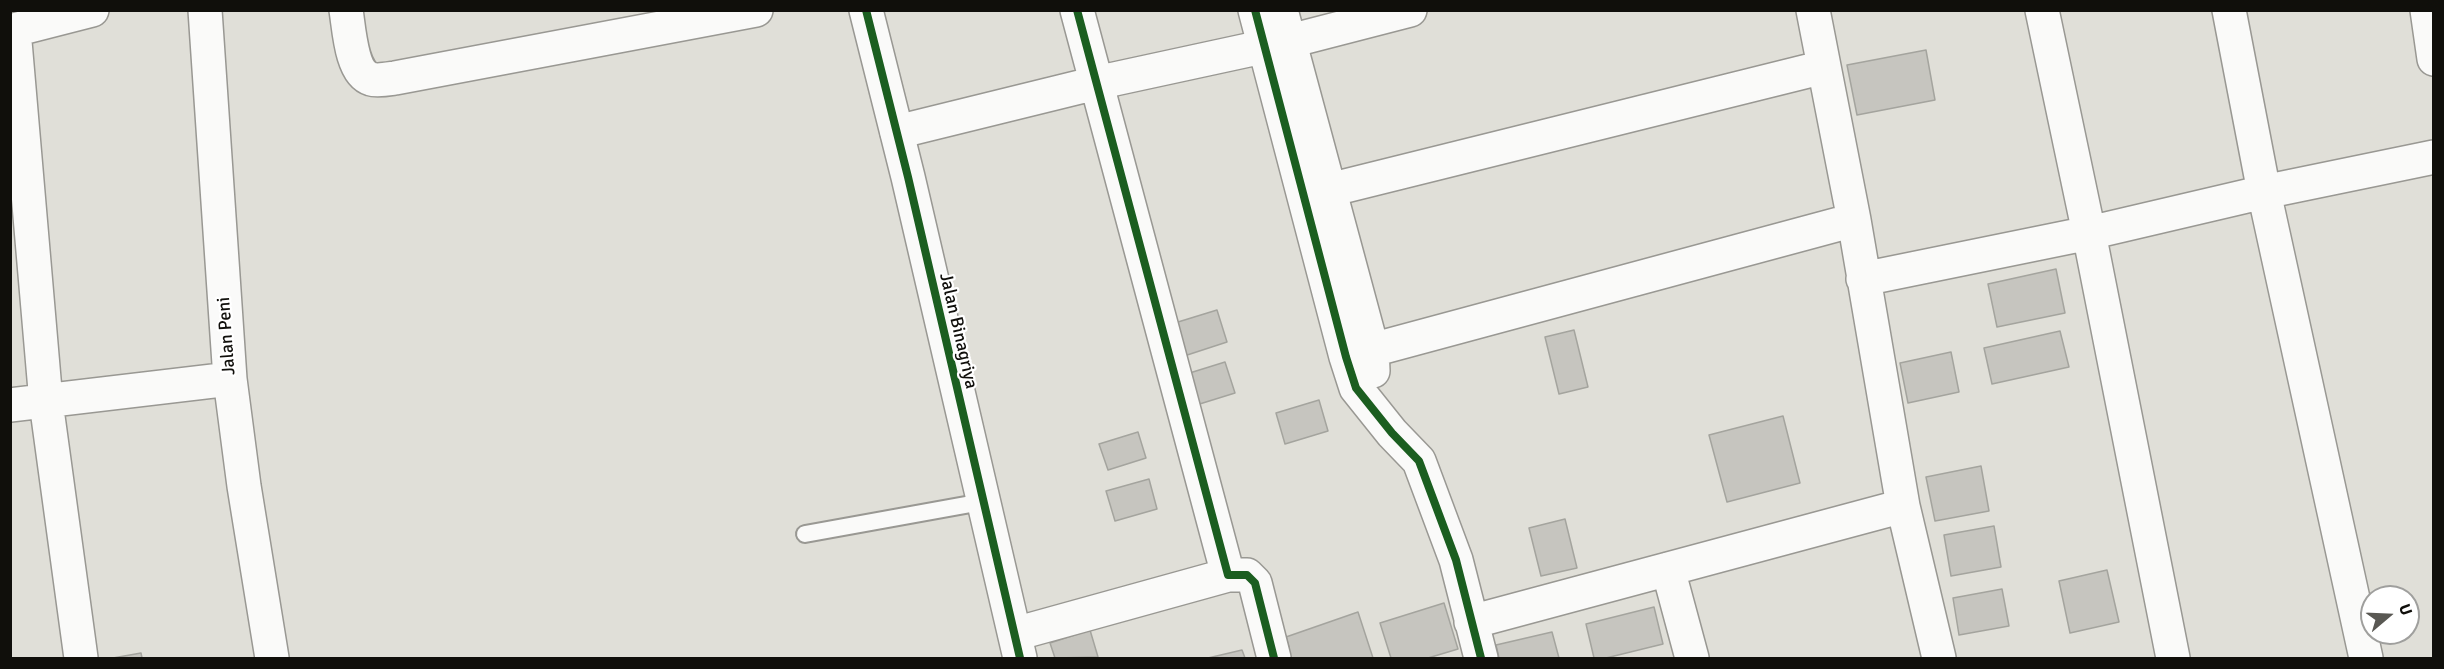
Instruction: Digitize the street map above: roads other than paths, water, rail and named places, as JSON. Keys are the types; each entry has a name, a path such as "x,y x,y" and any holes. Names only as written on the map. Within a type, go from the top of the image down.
{"street":[{"path":"81,658 46,402 27,24 92,10"},
{"name":"Jalan Peni","path":"205,10 230,378 244,486 272,658"},
{"path":"346,10 353,54 362,74 372,79 395,78 756,10"},
{"name":"Jalan Binagriya","path":"866,10 897,132 1017,646"},
{"path":"1077,10 1228,575"},
{"path":"1255,10 1277,43 1373,408 1419,461 1456,560 1481,658"},
{"path":"1277,43 1281,10"},
{"path":"897,132 1410,10"},
{"path":"1814,10 1854,220 1903,506 1939,658"},
{"path":"2042,10 2089,233 2173,658"},
{"path":"2229,10 2264,192 2366,658"},
{"path":"2427,10 2433,59"},
{"path":"1318,193 1824,67"},
{"path":"1863,279 2089,233 2264,192 2433,157"},
{"path":"1359,353 1854,220"},
{"path":"10,405 230,378"},
{"path":"1471,622 1903,506"},
{"path":"1668,569 1692,658"},
{"path":"1017,646 1228,575 1247,575 1255,583 1274,658"}],"lane":[{"path":"805,534 982,502"}]}
